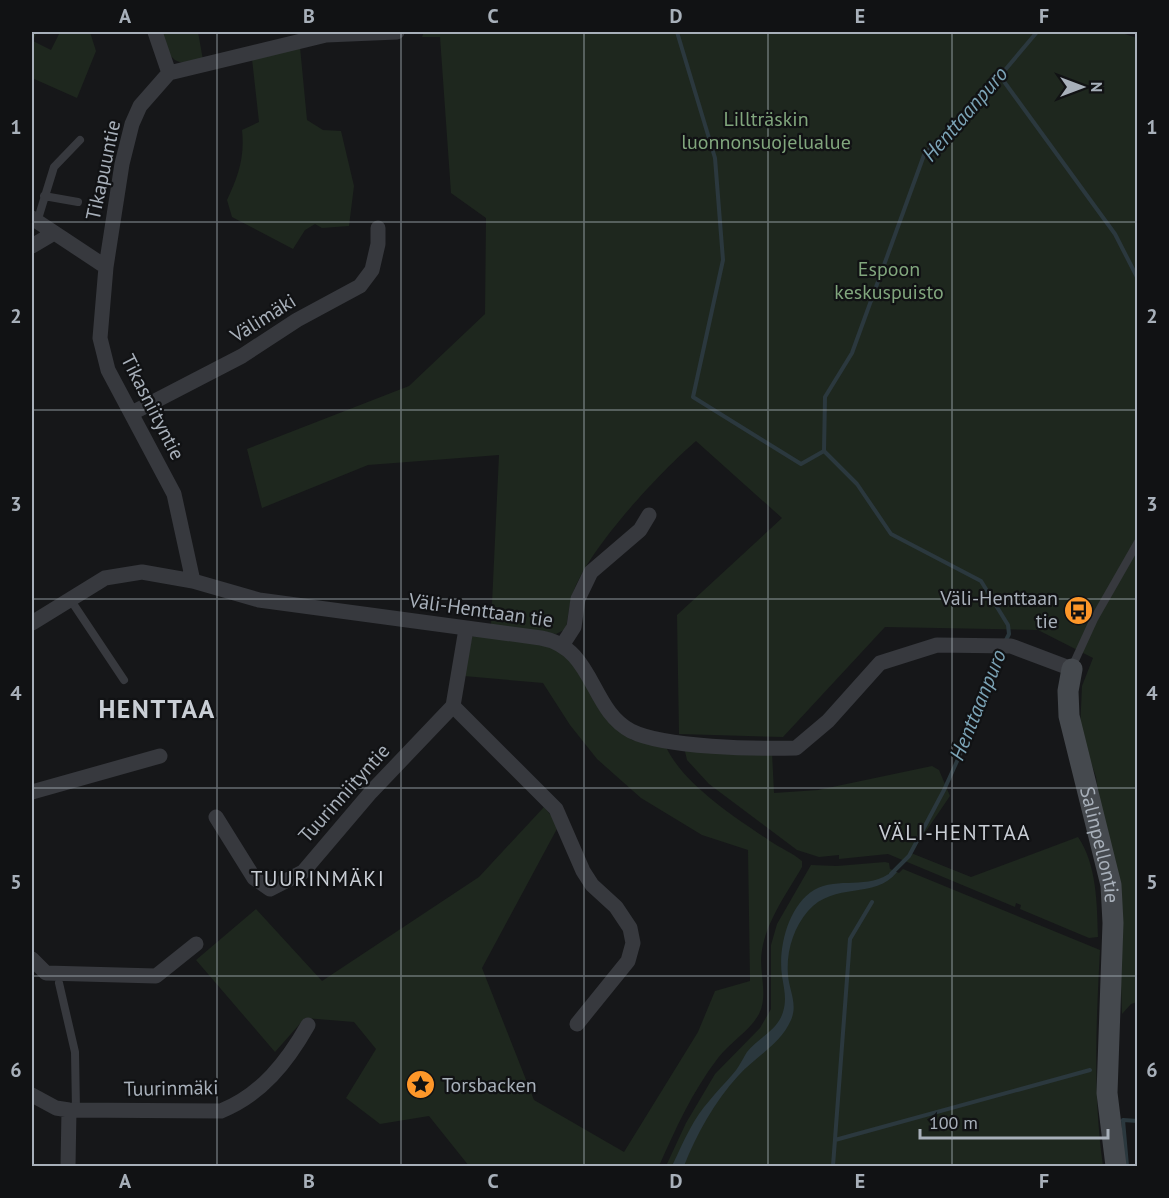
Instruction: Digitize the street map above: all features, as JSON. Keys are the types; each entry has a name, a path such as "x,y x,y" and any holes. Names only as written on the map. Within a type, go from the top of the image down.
{"street":[{"path":"155,32 169,74 326,35 397,32"},
{"name":"Tikapuuntie","path":"106,267 122,164 132,123 141,106 169,74"},
{"path":"34,220 106,267"},
{"name":"Välimäki","path":"132,413 242,356 297,320 360,286 372,270 378,244 378,228"},
{"path":"32,246 54,233"},
{"name":"Tikasniityntie","path":"106,267 101,350 108,370 174,494 193,581"},
{"path":"563,644 574,627 578,599 591,572 640,530 649,515"},
{"name":"Väli-Henttaan tie","path":"32,623 105,578 142,572 193,581 259,600 542,638 563,644 578,658 615,717 631,731 679,742 769,748 796,748 828,721 880,663 937,645 1011,646 1072,669"},
{"path":"466,629 453,706 556,809 565,824 583,871 592,885 616,907 630,928 633,943 628,961 577,1024"},
{"name":"Salinpellontie","path":"1072,669 1068,691 1069,716 1108,867 1113,906 1107,1093 1116,1167"},
{"name":"Tuurinniityntie","path":"216,817 254,878 270,890 303,872 371,792 453,706"},
{"path":"32,792 160,756"},
{"path":"32,959 46,973 57,979 156,976 196,944"},
{"name":"Tuurinmäki","path":"32,1095 57,1108 73,1110 221,1111 241,1103 283,1064 308,1025"},
{"path":"68,1167 73,1110"}],"lane":[{"path":"34,220 54,167 80,140"},
{"path":"44,196 78,202"},
{"name":"Salinpellontie","path":"1072,669 1094,619 1137,542"},
{"path":"70,599 124,680"},
{"path":"57,979 75,1052 73,1110"}],"green space":[{"path":"32,32 37,32 33,41 51,50 60,32 90,32 96,51 77,98 32,78"},
{"path":"160,32 198,32 203,60 178,62 170,54"},
{"name":"Espoon keskuspuisto","path":"424,32 1119,32 1137,38 1137,1002 1131,1004 1122,1014 1119,930 1096,777 1080,730 1082,686 1093,658 1038,630 885,627 783,737 679,734 677,615 782,518 696,441 645,491 593,555 573,593 566,629 556,634 491,625 499,455 368,465 262,508 247,449 409,386 485,314 486,218 451,193 440,37 422,37"},
{"path":"300,47 307,120 323,130 341,131 354,186 349,226 322,228 315,224 305,230 293,249 232,217 227,200 240,166 242,130 259,122 252,59"},
{"path":"478,634 544,643 564,650 608,720 632,740 666,747 685,774 712,800 802,861 802,867 768,928 761,958 763,999 759,1014 723,1052 700,1084 659,1166 469,1166 429,1116 380,1124 346,1098 376,1049 354,1022 305,1018 275,1052 196,960 256,909 322,981 479,877 544,807 559,825 482,968 534,1100 624,1152 698,1032 715,991 750,981 748,850 702,835 641,798 597,759 570,725 543,683 464,676 472,637"},
{"path":"684,747 772,752 774,793 818,790 932,766 939,770 950,796 911,853 971,877 1078,837 1092,872 1098,937 1089,938 1020,909 1021,905 1016,903 1015,907 888,854 839,859 839,855 819,857 797,850 709,784 687,760"},
{"path":"889,863 890,869 899,873 903,869 1100,950 1097,1085 1103,1166 666,1166 686,1123 715,1074 760,1028 771,1009 771,945 777,924 811,865 837,866"}],"shaded area":[{"path":"893,871 897,872 877,886 830,896 818,902 808,911 798,925 788,958 788,975 794,1008 791,1020 781,1036 745,1069 722,1096 700,1130 684,1166 672,1166 687,1134 704,1108 734,1073 747,1052 777,1024 783,1012 785,994 781,965 782,953 787,928 797,906 814,890 823,886 873,880"}],"waterway":[{"path":"677,32 715,158 723,260 693,397 801,464 824,451"},
{"name":"Henttaanpuro","path":"1005,642 1009,634 1008,625 981,581 891,534 857,484 824,451 825,397 852,353 924,155 1000,76 1037,32"},
{"path":"1000,76 1115,234 1138,279"},
{"name":"Henttaanpuro","path":"891,874 909,856 944,790 991,686 996,661 1002,649"},
{"name":"Henttaanpuro","path":"833,1166 850,939 872,902"},
{"path":"835,1140 1090,1070"},
{"path":"1127,1166 1123,1120 1138,1121"}],"place":[{"name":"Väli-Henttaan tie","path":"1079,610"},
{"name":"Torsbacken","path":"421,1085"}],"district":[{"name":"HENTTAA","path":"157,709"},
{"name":"VÄLI-HENTTAA","path":"955,833"},
{"name":"TUURINMÄKI","path":"318,879"}],"park label":[{"name":"Lillträskin luonnonsuojelualue","path":"766,130"}]}
